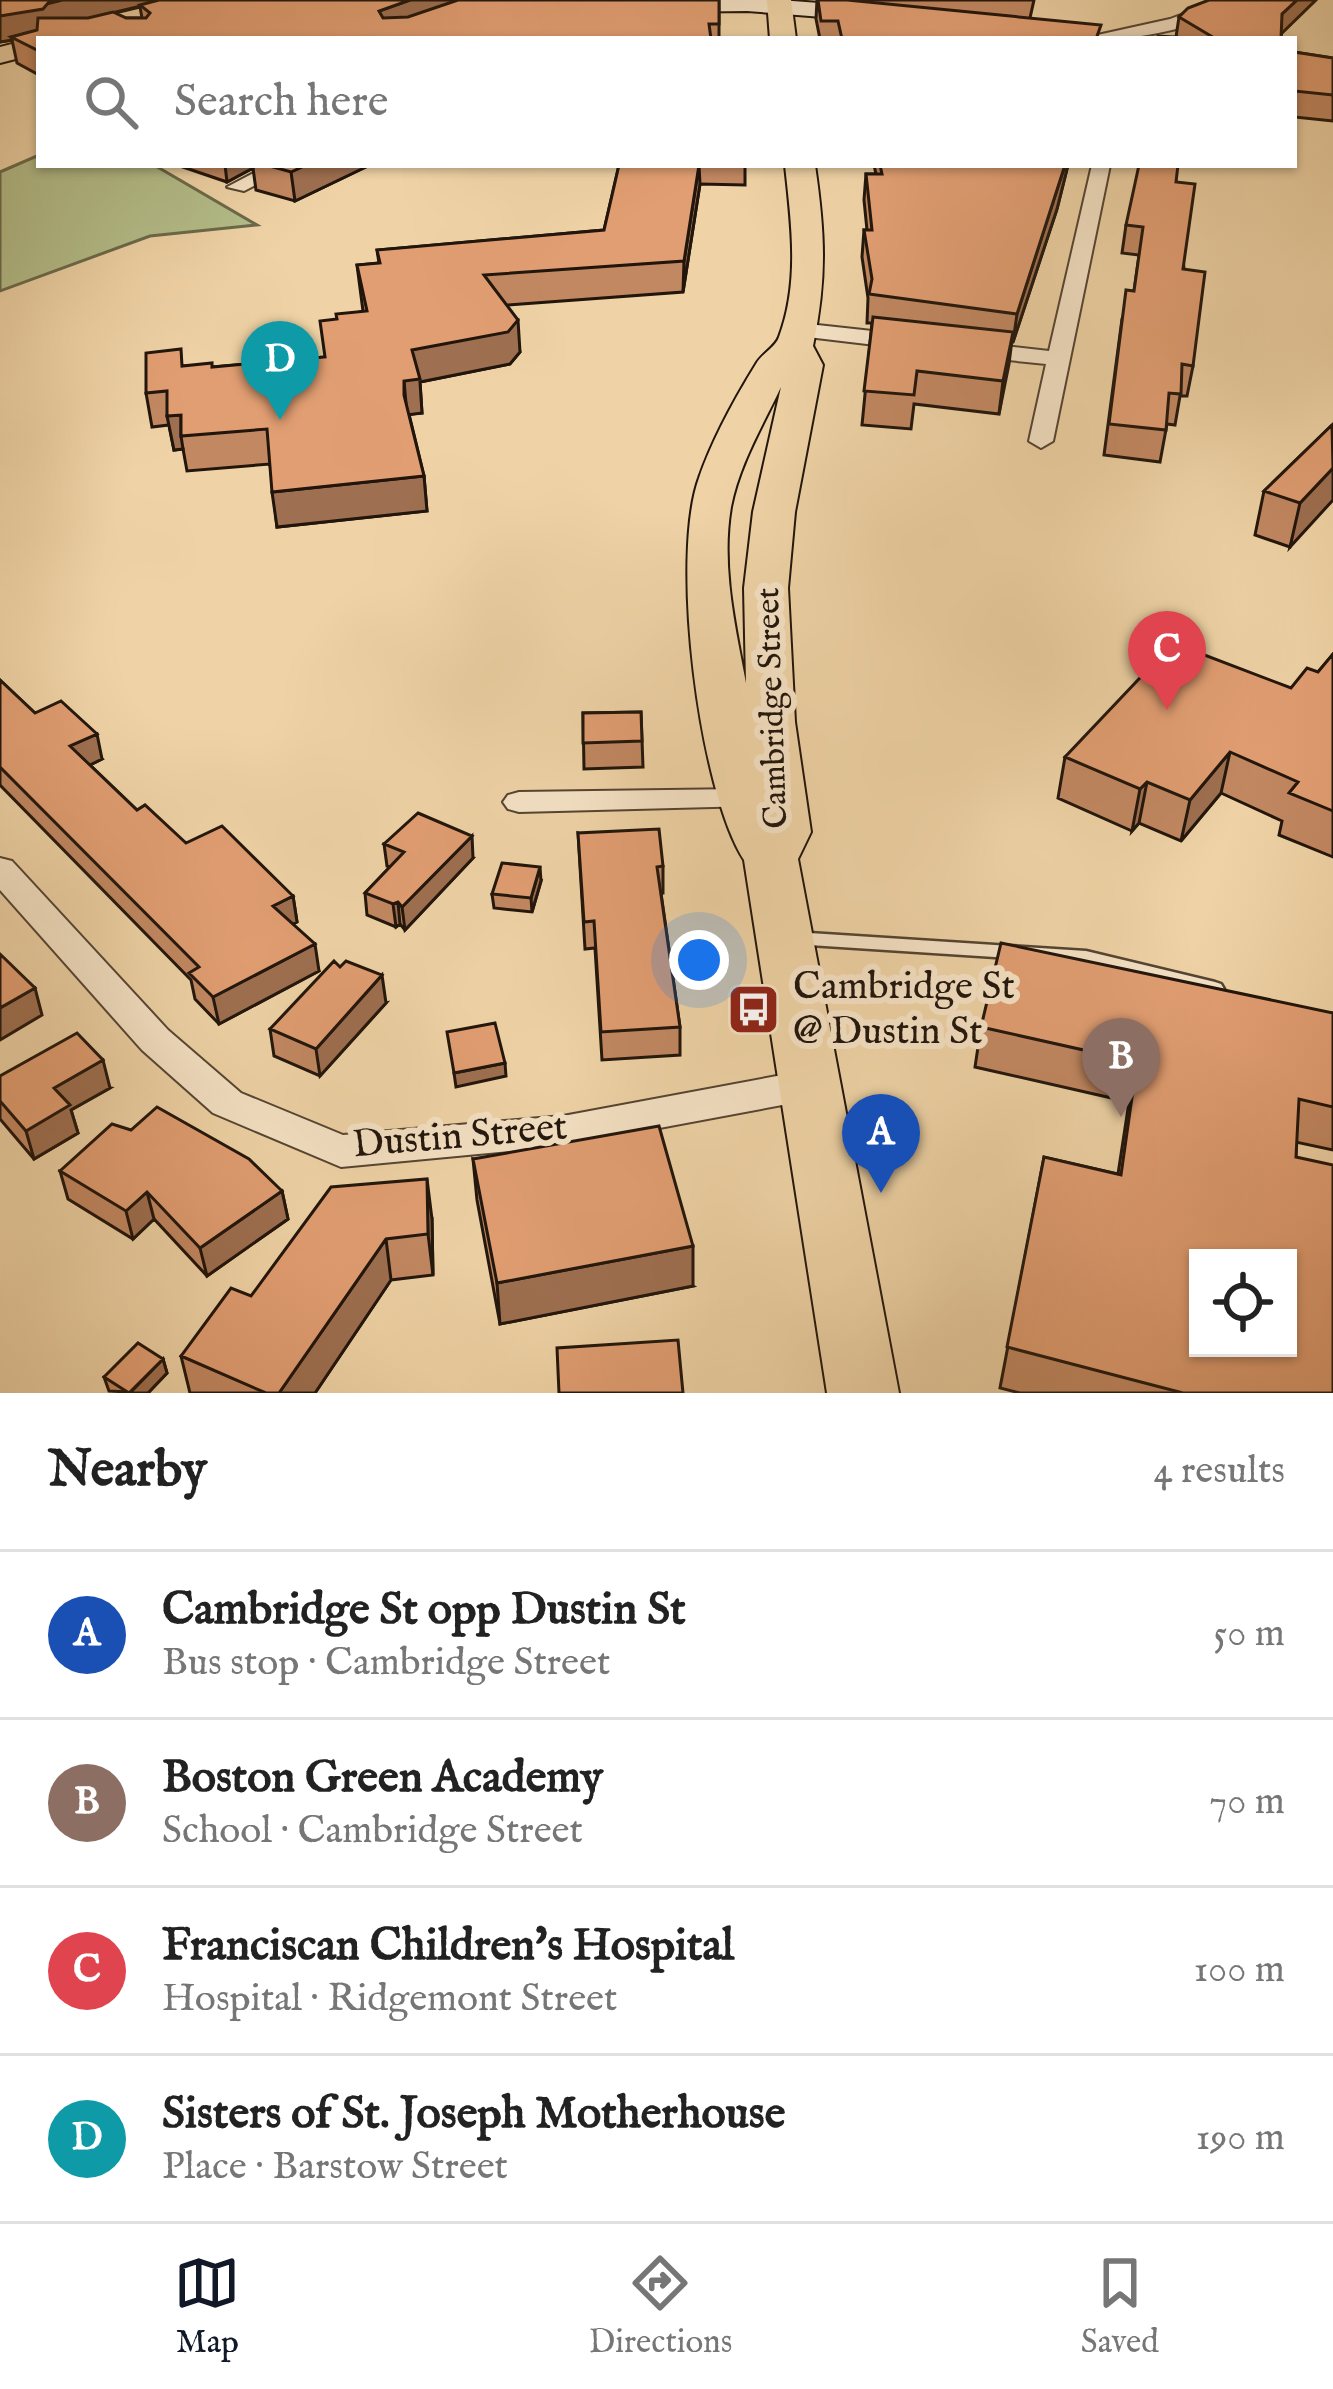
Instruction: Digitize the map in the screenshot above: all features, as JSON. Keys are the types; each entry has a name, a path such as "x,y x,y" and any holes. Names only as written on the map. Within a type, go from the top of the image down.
{"main road":[{"path":"780,4 783,36"},
{"path":"0,56 36,46"},
{"name":"Cambridge Street","path":"800,168 810,241 808,287 797,338 774,364 727,457 710,508 706,556 709,603 741,799 753,832 772,859 863,1393"},
{"name":"Cambridge Street","path":"772,859 785,832 771,722 766,588 774,512 806,365 797,338"}],"street":[{"path":"1094,36 1174,23 1235,0"},
{"path":"653,5 780,4 904,16"},
{"path":"237,187 278,168"},
{"path":"1041,441 1100,168"},
{"path":"797,338 936,345 1058,358"},
{"path":"519,802 741,799"},
{"name":"Dustin Street","path":"0,869 155,1040 227,1103 341,1151 563,1131 809,1085"}],"lane":[{"path":"785,938 1086,957 1244,996"}],"green space":[{"path":"36,156 36,168 159,168 257,225 150,236 0,291 0,172"}],"building":[{"path":"0,0 62,0 43,9 0,16"},
{"path":"159,0 410,0 379,11 383,18 408,17 458,0 719,0 719,24 709,24 711,36 36,36 36,50 11,37 37,30 38,18 88,18 113,12 146,18 150,13 140,5"},
{"path":"818,0 847,0 1101,25 1097,36 841,36 838,21 821,21"},
{"path":"1209,0 1297,0 1282,14 1281,36 1211,36 1179,17"},
{"path":"1297,52 1333,58 1333,95 1297,91"},
{"path":"618,168 699,168 684,261 484,275 518,320 508,332 412,350 420,379 404,381 404,395 424,476 272,492 267,429 181,436 181,415 167,416 167,391 146,393 146,353 181,349 182,366 212,363 212,367 325,357 320,321 367,311 357,265 380,263 377,250 604,230"},
{"path":"881,168 1064,168 1017,314 869,294 872,279 864,230 872,230 866,174 882,174"},
{"path":"1138,168 1178,168 1176,182 1195,184 1183,269 1205,272 1193,366 1182,364 1181,394 1169,393 1166,430 1109,424 1126,290 1134,291 1143,227 1126,225"},
{"path":"873,317 1013,332 1003,381 917,371 914,395 864,391"},
{"path":"1332,425 1333,468 1300,503 1264,491"},
{"path":"1173,643 1291,688 1307,668 1318,672 1333,654 1333,811 1289,793 1298,782 1230,752 1190,800 1147,782 1140,789 1065,757"},
{"path":"0,680 35,713 61,701 97,734 70,746 137,810 145,805 186,843 222,826 293,896 273,906 315,944 213,997 189,973 199,967 0,767"},
{"path":"641,712 642,741 583,743 583,713"},
{"path":"418,813 472,836 402,907 365,893 404,852 384,844"},
{"path":"659,829 663,866 657,867 680,1027 601,1032 594,921 584,922 578,833"},
{"path":"502,863 540,867 531,898 492,894"},
{"path":"1001,943 1333,1013 1333,1107 1299,1099 1296,1157 1333,1165 1333,1393 1183,1393 1007,1347 1044,1157 1121,1175 1137,1062 981,1027"},
{"path":"0,954 35,988 0,1008"},
{"path":"334,961 340,967 346,961 382,975 316,1049 270,1029"},
{"path":"495,1023 505,1063 454,1073 447,1032"},
{"path":"77,1033 103,1060 54,1088 70,1105 26,1131 0,1101 0,1076"},
{"path":"157,1107 249,1159 282,1191 200,1248 147,1192 126,1211 60,1171 112,1124 131,1130"},
{"path":"659,1126 693,1246 497,1283 473,1159"},
{"path":"427,1179 428,1234 386,1239 279,1393 266,1393 181,1356 231,1288 251,1296 331,1187"},
{"path":"678,1340 683,1393 559,1393 557,1348"},
{"path":"138,1343 163,1359 129,1393 104,1377"}],"place":[{"name":"Sisters of St. Joseph Motherhouse","path":"280,420"},
{"name":"Franciscan Children's Hospital","path":"1167,710"},
{"name":"Cambridge St @ Dustin St","path":"754,1009"},
{"name":"Boston Green Academy","path":"1121,1117"},
{"name":"Cambridge St opp Dustin St","path":"881,1193"}]}
